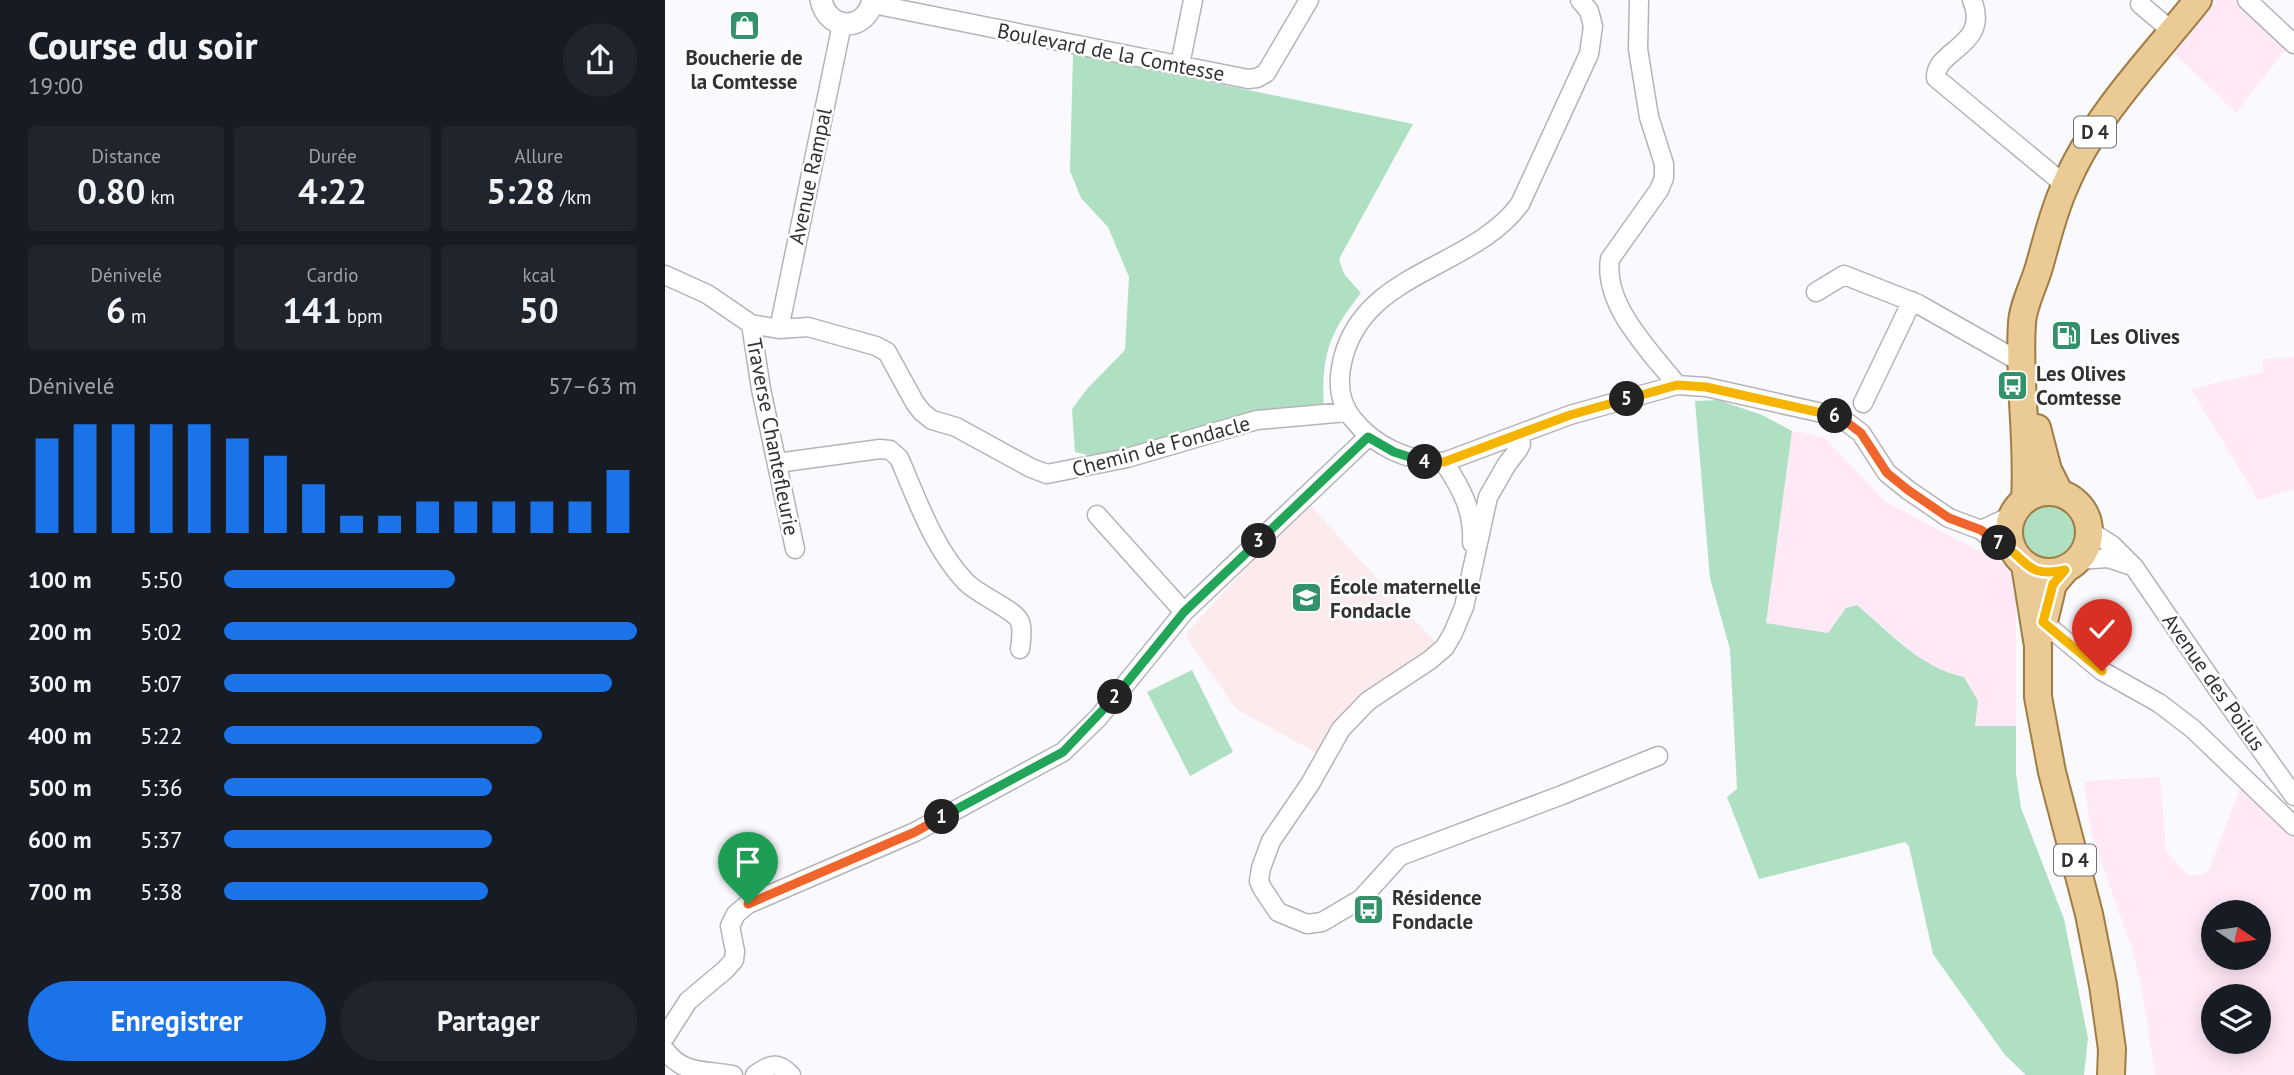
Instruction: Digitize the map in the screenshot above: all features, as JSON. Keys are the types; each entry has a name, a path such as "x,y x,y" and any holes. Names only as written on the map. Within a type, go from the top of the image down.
{"main road":[{"name":"D 4","path":"2018,508 2027,469 2022,320 2052,220 2065,185 2081,154 2113,106 2199,0"},
{"name":"D 4","path":"2033,287 2036,321 2033,389 2036,423 2048,470 2059,492"},
{"path":"2059,492 2081,507 2087,518 2087,547 2071,565 2051,573 2037,571 2018,557 2008,533 2018,508 2035,494 2059,492"},
{"name":"D 4","path":"2018,557 2041,634"},
{"name":"D 4","path":"2071,565 2053,584 2041,634 2038,697 2052,772 2089,914 2101,973 2112,1049 2111,1075"}],"street":[{"path":"821,0 825,13 842,24 861,20 873,2"},
{"path":"1179,65 1193,0"},
{"name":"Boulevard de la Comtesse","path":"873,2 1248,79 1266,73 1273,64 1309,0"},
{"path":"1580,0 1589,11 1593,26 1589,54 1520,204 1510,217 1487,236 1403,281 1366,314 1355,330 1341,365 1339,384 1347,412 1368,437 1412,458 1427,462 1444,462 1570,415 1677,385 1738,393 1840,417 1861,433 1887,473 1908,490 1949,518 1981,530 2018,557"},
{"path":"1639,0 1638,49 1649,117 1664,164 1664,178 1610,259 1608,272 1627,322 1677,385"},
{"path":"1972,0 1976,22 1971,34 1935,71 1936,78 2065,185"},
{"path":"2247,0 2294,44"},
{"path":"2140,4 2173,32"},
{"name":"Avenue Rampal","path":"779,329 842,24"},
{"name":"Chemin de Fondacle","path":"665,275 707,294 751,324 779,329 809,327 876,345 887,352 915,403 932,420 956,427 1047,474 1127,458 1257,420 1347,412"},
{"path":"1816,292 1844,275 1912,301 2022,363"},
{"path":"1863,403 1912,301"},
{"name":"Traverse Chantefleurie","path":"751,324 761,389 795,549"},
{"path":"1519,435 1521,444 1488,497 1464,607 1445,647 1368,701 1342,729 1310,784 1271,841 1261,868 1259,881 1262,888 1278,912 1307,924 1322,922 1361,899 1400,856 1658,756"},
{"path":"665,1037 688,1001 734,960 736,951 730,926 736,914 748,904 915,832 1063,752 1097,718 1184,612 1368,437"},
{"path":"777,463 880,449 890,450 899,458 935,538 965,581 988,599 1015,614 1021,623 1020,649"},
{"path":"1444,462 1467,501 1473,530 1469,579"},
{"path":"1981,530 2018,508"},
{"path":"1097,515 1184,612"},
{"name":"Avenue des Poilus","path":"2089,531 2112,545 2134,567 2294,796"},
{"path":"2071,565 2108,558 2134,567"},
{"path":"2041,634 2159,703 2193,729 2294,826"},
{"path":"665,1050 680,1065 691,1070 702,1074 733,1075"},
{"path":"755,1075 772,1064 778,1065 791,1075"}],"shaded area":[{"path":"2217,0 2237,0 2288,47 2236,113 2174,53"},
{"path":"2294,357 2294,489 2258,500 2191,389 2263,372 2263,359"},
{"path":"1792,431 1826,439 1886,502 2004,564 2016,591 2016,726 1975,726 1964,677 1944,673 1924,662 1857,605 1846,608 1828,633 1766,623"},
{"name":"École maternelle Fondacle","path":"1311,506 1438,645 1356,698 1338,718 1317,753 1236,709 1185,635 1251,562"},
{"path":"2160,777 2166,851 2188,875 2208,872 2242,783 2294,832 2294,1075 2155,1075 2143,994 2132,949 2092,836 2084,781"}],"green space":[{"path":"1073,54 1413,124 1339,259 1344,274 1361,293 1341,321 1329,347 1324,375 1324,410 1104,459 1075,452 1072,409 1087,389 1125,350 1129,277 1108,227 1081,198 1070,171"},
{"path":"1718,400 1762,415 1792,431 1766,623 1828,633 1846,608 1857,605 1920,658 1964,677 1978,701 1975,726 2016,726 2016,773 2021,808 2064,919 2088,1038 2084,1075 2026,1075 2005,1055 1933,954 1909,846 1905,842 1759,879 1727,797 1737,789 1730,649 1710,578 1695,401"},
{"path":"2048,501 2071,510 2080,533 2071,556 2048,565 2025,556 2016,533 2025,510"},
{"path":"1192,670 1233,752 1190,776 1147,692"}],"place":[{"name":"Boucherie de la Comtesse","path":"744,25"},
{"name":"Les Olives","path":"2067,336"},
{"name":"Les Olives Comtesse","path":"2013,385"},
{"name":"École maternelle Fondacle","path":"1307,598"},
{"name":"Résidence Fondacle","path":"1369,909"}],"route":[{"path":"748,904 915,832 1063,752 1123,689 1184,612 1368,437 1394,452 1412,458 1427,462 1444,462 1570,415 1677,385 1738,393 1840,417 1861,433 1887,473 1949,518 1981,530 1994,541 2012,550 2025,565 2037,571 2051,573 2065,570 2053,584 2043,622 2102,671"}]}
